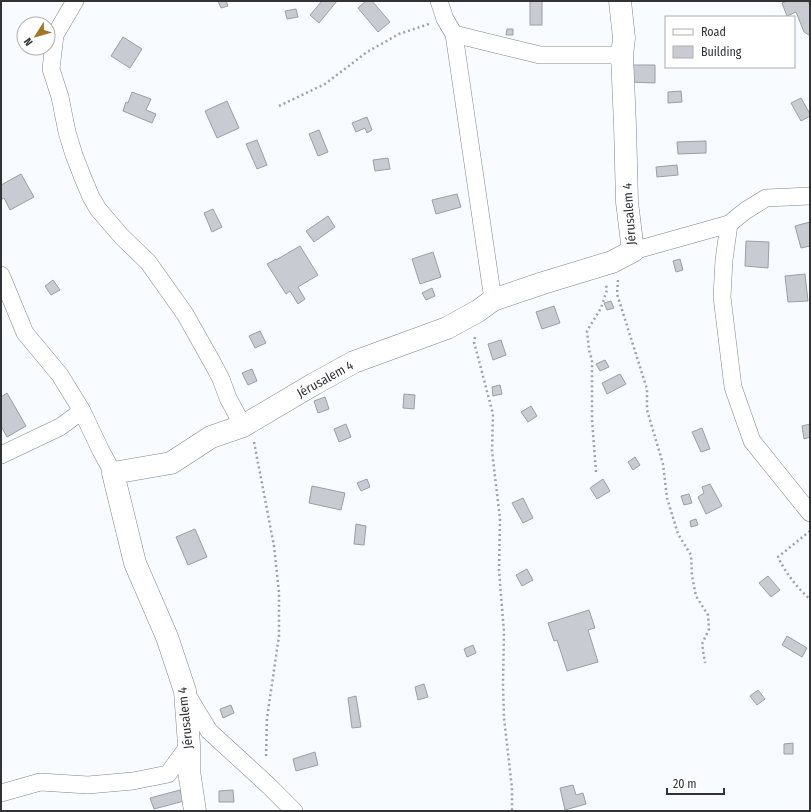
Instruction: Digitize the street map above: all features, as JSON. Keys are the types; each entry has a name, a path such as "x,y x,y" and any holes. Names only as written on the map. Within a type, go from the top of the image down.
{"street":[{"path":"75,1 55,35 51,69 60,97 67,132 83,178 98,209 122,237 148,262 185,314 212,362 228,398 247,424"},
{"path":"438,1 445,19 454,34 486,305"},
{"name":"Jérusalem 4","path":"195,811 189,771 189,745 185,692 168,637 136,563 113,473 171,464 212,437 247,424 354,362 448,328 486,305 543,283 621,257 627,202 622,55 624,38 620,1"},
{"path":"454,34 540,56 622,55"},
{"path":"621,257 729,224 744,211 766,198 810,196"},
{"path":"729,224 724,260 722,297 733,387 752,441 810,513"},
{"path":"1,275 26,333 60,375 82,412 113,473"},
{"path":"1,455 60,427 82,412"},
{"path":"185,692 208,731 269,786 294,811"},
{"path":"1,793 40,782 88,785 133,782 168,774 189,745"}],"path":[{"path":"279,106 325,84 367,52 399,34 445,19"},
{"path":"596,472 592,420 592,360 589,350 587,330 601,308 607,290 604,280 621,257"},
{"path":"621,257 617,294 647,389 647,410 663,464 667,498 678,534 691,555 692,576 696,596 708,616 709,629 702,644 705,663"},
{"path":"486,305 474,342 493,414 492,450 500,519 499,570 504,632 504,718 512,788 512,811"},
{"path":"247,424 274,546 278,592 279,636 267,718 266,758 269,786"},
{"path":"810,531 778,557 793,581 810,599"}],"building":[{"path":"218,1 226,1 228,6 221,8"},
{"path":"322,1 337,1 319,23 310,15"},
{"path":"366,1 372,1 390,22 378,32 358,8"},
{"path":"530,1 542,1 542,25 530,25"},
{"path":"788,1 808,1 810,6 810,35 804,32 796,12 787,16 782,3"},
{"path":"296,9 298,17 287,19 285,11"},
{"path":"507,29 513,29 513,35 506,35"},
{"path":"123,37 142,49 130,68 111,56"},
{"path":"630,65 655,65 655,83 629,82"},
{"path":"681,91 682,102 668,103 668,92"},
{"path":"132,92 151,99 146,110 156,114 152,123 123,111"},
{"path":"801,98 810,116 801,121 791,103"},
{"path":"227,101 239,128 217,138 205,111"},
{"path":"367,117 372,130 367,133 365,128 356,132 352,123"},
{"path":"319,130 328,152 318,156 309,134"},
{"path":"257,140 267,165 257,169 246,144"},
{"path":"706,141 706,153 678,154 677,142"},
{"path":"388,158 390,169 375,171 373,160"},
{"path":"677,165 678,175 657,177 656,167"},
{"path":"21,174 34,197 10,210 4,198 1,200 1,185"},
{"path":"457,194 461,207 436,214 432,200"},
{"path":"213,209 222,227 212,232 204,213"},
{"path":"328,216 335,227 314,242 306,231"},
{"path":"810,222 810,246 801,248 795,226"},
{"path":"746,241 769,242 768,268 745,266"},
{"path":"300,246 318,275 298,287 305,299 298,304 290,291 286,294 267,264"},
{"path":"433,252 441,277 420,284 412,259"},
{"path":"680,259 683,270 676,272 673,261"},
{"path":"805,274 808,301 788,302 785,276"},
{"path":"53,280 60,290 51,295 45,286"},
{"path":"432,288 435,296 426,300 422,293"},
{"path":"611,301 614,308 607,310 604,303"},
{"path":"554,306 560,323 542,329 536,312"},
{"path":"260,331 266,343 255,348 249,336"},
{"path":"501,340 506,355 493,360 488,344"},
{"path":"605,360 609,367 600,371 596,364"},
{"path":"252,369 257,381 248,385 242,373"},
{"path":"620,374 626,384 607,394 602,383"},
{"path":"500,385 502,394 493,396 492,387"},
{"path":"7,393 26,426 7,437 1,426 1,397"},
{"path":"404,394 415,395 414,409 403,408"},
{"path":"325,397 329,409 318,413 314,401"},
{"path":"531,406 537,416 528,422 521,412"},
{"path":"346,424 351,437 339,442 334,429"},
{"path":"810,424 810,437 804,439 802,426"},
{"path":"702,428 710,449 701,452 692,432"},
{"path":"635,457 640,465 633,470 628,462"},
{"path":"367,479 370,487 361,491 357,483"},
{"path":"603,479 610,491 597,499 590,488"},
{"path":"710,484 722,506 706,514 698,497 704,493 702,487"},
{"path":"312,486 345,493 341,510 309,503"},
{"path":"689,494 692,503 684,505 681,496"},
{"path":"523,498 533,518 523,523 512,503"},
{"path":"696,519 698,525 691,527 690,521"},
{"path":"356,524 366,526 364,545 354,544"},
{"path":"195,529 207,557 188,565 176,537"},
{"path":"527,569 533,580 522,586 516,575"},
{"path":"768,576 780,590 771,597 759,583"},
{"path":"589,610 595,628 588,630 598,662 567,671 557,640 554,641 548,623"},
{"path":"787,636 807,648 802,657 782,645"},
{"path":"473,645 476,653 467,657 464,649"},
{"path":"424,684 428,697 418,700 415,687"},
{"path":"758,690 765,699 757,705 750,696"},
{"path":"356,696 361,727 352,728 348,698"},
{"path":"231,705 234,713 223,718 220,709"},
{"path":"793,743 793,754 784,754 784,744"},
{"path":"315,752 318,765 296,771 293,759"},
{"path":"573,785 576,795 583,793 586,804 565,810 560,788"},
{"path":"180,790 184,801 154,809 150,798"},
{"path":"233,790 234,802 219,802 219,791"}]}
